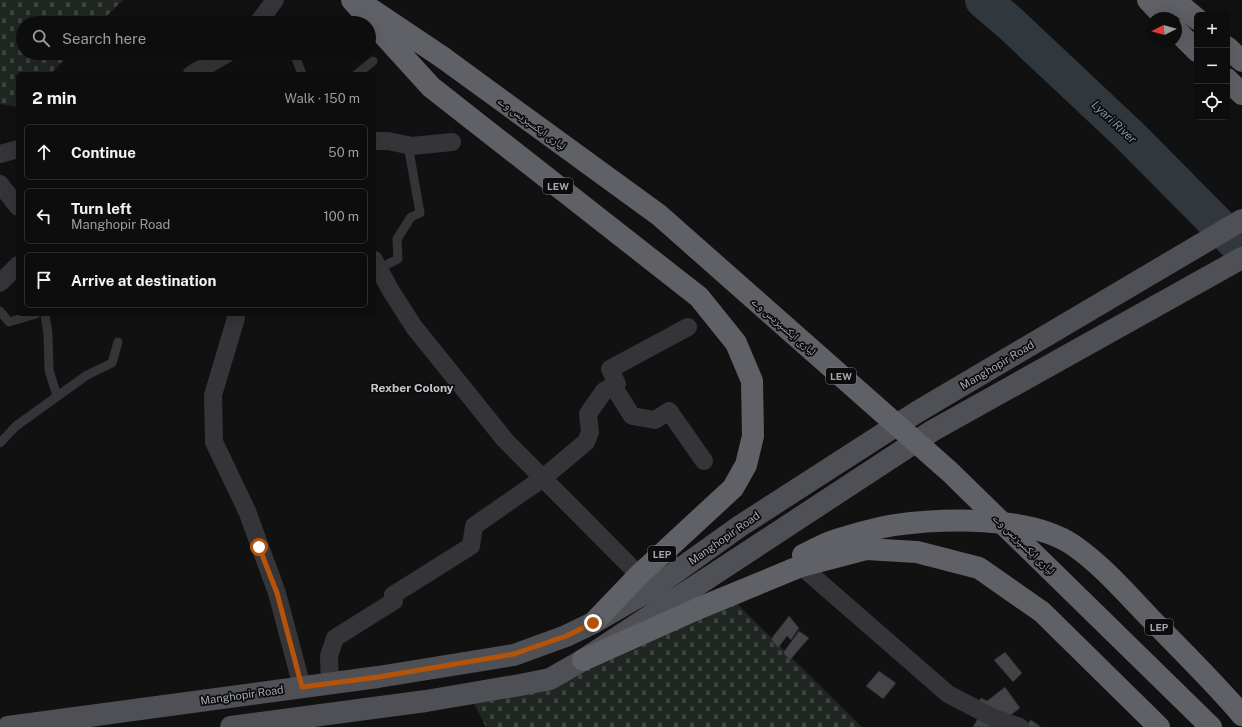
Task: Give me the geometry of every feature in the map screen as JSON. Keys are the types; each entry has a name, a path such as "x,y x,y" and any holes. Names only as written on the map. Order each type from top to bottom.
{"highway":[{"name":"LEW","path":"352,0 367,16"},
{"name":"لیاری ایکسپریس وے","path":"357,0 442,57 659,215 950,472 1211,727"},
{"path":"1148,0 1159,12"},
{"path":"1174,0 1194,17"},
{"name":"LEW","path":"376,26 431,87 700,297 736,343 752,381 753,436 746,464 734,488"},
{"path":"1182,36 1194,48"},
{"path":"1228,48 1242,61"},
{"path":"1230,82 1242,94"},
{"name":"LEP","path":"593,623 639,575 734,488"},
{"name":"LEP","path":"697,609 725,592 835,540 894,525 934,521 1012,523 1044,531 1072,545 1109,576 1223,693 1242,715"},
{"path":"584,660 697,609 801,566 866,549 917,552 978,568 1042,612 1159,727"}],"main road":[{"name":"Manghopir Road","path":"8,727 378,677 514,654 566,636 593,623 652,589 740,526 917,412 1242,220"},
{"path":"231,727 426,701 550,679 584,660 932,431 1242,258"}],"street":[{"path":"195,72 216,60"},
{"path":"376,141 388,141 412,146 452,142"},
{"path":"0,154 16,150"},
{"path":"0,184 16,204"},
{"path":"376,264 414,327 505,440 639,575"},
{"path":"0,283 16,267"},
{"path":"236,316 213,395 214,442 247,511 277,593 302,687"},
{"path":"330,683 329,656 335,638 394,601 393,595 471,546 474,526 543,478 586,442 590,432 588,414 604,391 617,384 610,370 688,327"},
{"path":"614,386 632,416 655,420 669,411 704,461"},
{"path":"801,566 948,694 994,718 1020,727"}],"lane":[{"path":"299,60 302,72"},
{"path":"360,72 373,62"},
{"path":"376,264 398,259 397,239 411,217 420,213 408,145"},
{"path":"0,311 9,322 29,316"},
{"path":"45,316 48,334 49,370 57,396"},
{"path":"0,443 16,426 86,375 112,363 118,342"}],"green space":[{"path":"0,0 123,0 107,16 16,16 16,60 64,60 53,72 16,72 16,107 0,104"},
{"path":"725,592 862,727 486,727 469,694 550,679"}],"building":[{"path":"789,616 799,628 791,640 787,636 778,648 771,639"},
{"path":"799,631 809,638 790,660 783,653"},
{"path":"1005,652 1022,673 1013,682 994,660"},
{"path":"879,671 896,683 883,699 866,686"},
{"path":"1005,687 1020,708 1004,720 973,709 981,698 987,701"},
{"path":"978,718 1003,727 973,727"},
{"path":"1031,720 1041,727 1025,727"}],"waterway":[{"name":"Lyari River","path":"983,0 1011,24 1129,135 1242,249"}],"district":[{"name":"Rexber Colony","path":"412,388"}],"route":[{"path":"259,547 277,593 302,687 378,677 514,654 566,636 593,623"}]}
